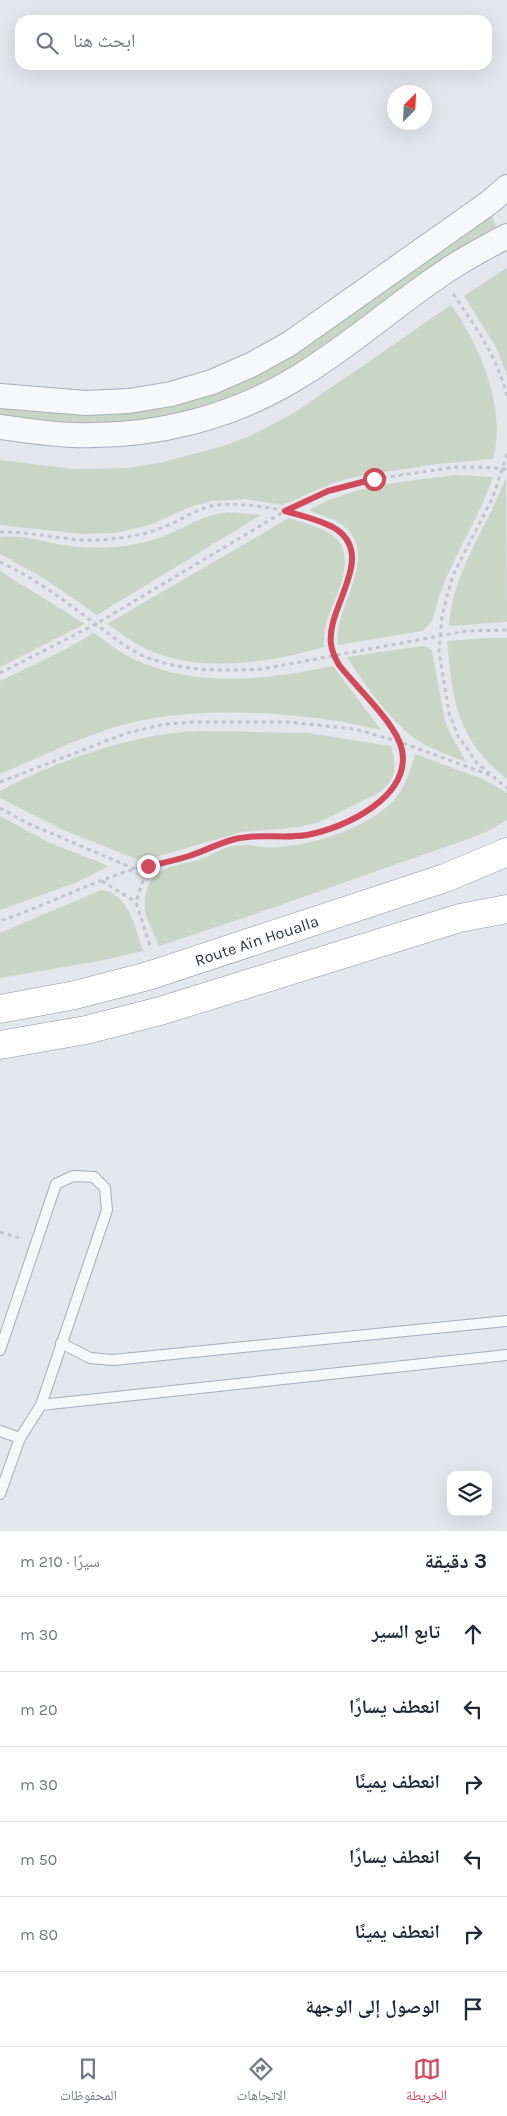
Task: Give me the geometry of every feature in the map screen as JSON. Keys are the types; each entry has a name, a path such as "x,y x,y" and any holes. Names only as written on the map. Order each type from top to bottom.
{"highway":[{"name":"Route Aïn Houalla","path":"0,1009 75,995 148,976 445,878 507,852"},
{"path":"0,1045 86,1030 160,1011 460,918 507,909"}],"street":[{"path":"0,396 86,403 129,401 171,394 212,382 252,365 289,344 490,202 507,187"},
{"path":"0,427 71,435 153,431 193,423 231,410 268,394 304,374 456,264 507,236"}],"lane":[{"path":"0,1350 56,1184 73,1176 94,1177 105,1188 107,1210 41,1405 20,1438 0,1494"},
{"path":"61,1343 90,1358 113,1360 507,1321"},
{"path":"41,1405 507,1354"},
{"path":"0,1431 20,1438"}],"path":[{"path":"451,291 488,347 504,384 507,396"},
{"path":"507,454 505,469 494,497 453,575 446,594 439,636 440,666 451,719 467,750 490,775 507,788"},
{"path":"0,673 96,624 285,511 328,491 374,479 456,467 505,469"},
{"path":"0,532 30,532 71,539 108,540 146,533 210,506 224,504 254,505 285,511 334,528 347,540 351,548 352,566 331,631 333,655 343,670 394,729 400,742 403,759 390,793 368,810 349,820 308,835 236,839 192,855 135,869 36,909 0,921"},
{"path":"0,562 33,580 127,647 142,655 186,668 262,669 466,631 507,630"},
{"path":"0,782 127,733 180,722 310,724 355,729 400,742 490,775"},
{"path":"0,808 27,823 135,869"},
{"path":"148,866 136,902 152,952"},
{"path":"102,881 136,902"},
{"path":"0,1232 35,1243"}],"green space":[{"path":"492,216 496,227 437,263 298,362 248,390 226,399 203,407 155,418 107,423 62,422 0,415 0,407 205,396 234,385 290,357"},
{"path":"507,268 507,376 497,349 464,296"},
{"path":"451,305 462,321 481,358 494,399 496,439 493,459 438,464 358,476 333,483 283,505 245,499 212,501 190,507 150,525 115,533 81,534 0,525 0,460 75,469 126,468 160,463 223,446 250,436 294,413"},
{"path":"456,475 493,477 481,507 446,579 430,624 422,631 338,645 339,625 354,579 358,552 355,540 347,529 334,520 309,510 326,501 362,489 398,482"},
{"path":"506,478 507,622 449,626 456,588 463,569"},
{"path":"228,512 261,515 97,615 45,579 0,554 0,537 22,537 81,547 115,547 153,540 204,518"},
{"path":"289,518 317,527 332,535 340,544 344,554 345,566 339,590 326,624 324,647 261,661 216,664 194,662 153,652 135,643 107,624"},
{"path":"0,571 85,624 0,667"},
{"path":"94,633 130,658 184,675 234,679 284,675 333,666 381,730 351,723 282,714 208,713 172,716 139,721 109,729 0,774 0,681"},
{"path":"507,638 507,779 490,764 477,749 467,733 460,718 452,683 447,641"},
{"path":"426,646 432,651 445,721 466,762 431,748 410,735 380,703 347,657"},
{"path":"199,731 307,733 391,746 394,773 384,789 377,794 317,823 299,827 242,832 141,861 61,829 0,798 0,791 22,780 96,750 149,737"},
{"path":"415,754 483,779 507,793 507,820 486,832 468,839 159,946 145,911 146,892 155,876 168,868 201,859 225,848 246,845 272,847 307,843 336,835 363,823 393,802 405,782"},
{"path":"0,816 50,843 109,866 75,883 0,910"},
{"path":"101,890 119,898 125,905 134,923 143,951 99,961 0,978 0,933"}],"route":[{"path":"148,866 192,855 223,842 236,839 308,835 349,820 368,810 390,793 399,777 403,759 400,742 394,729 339,665 333,655 331,643 331,631 334,620 352,566 351,548 347,540 334,528 285,511 328,491 374,479"}]}
